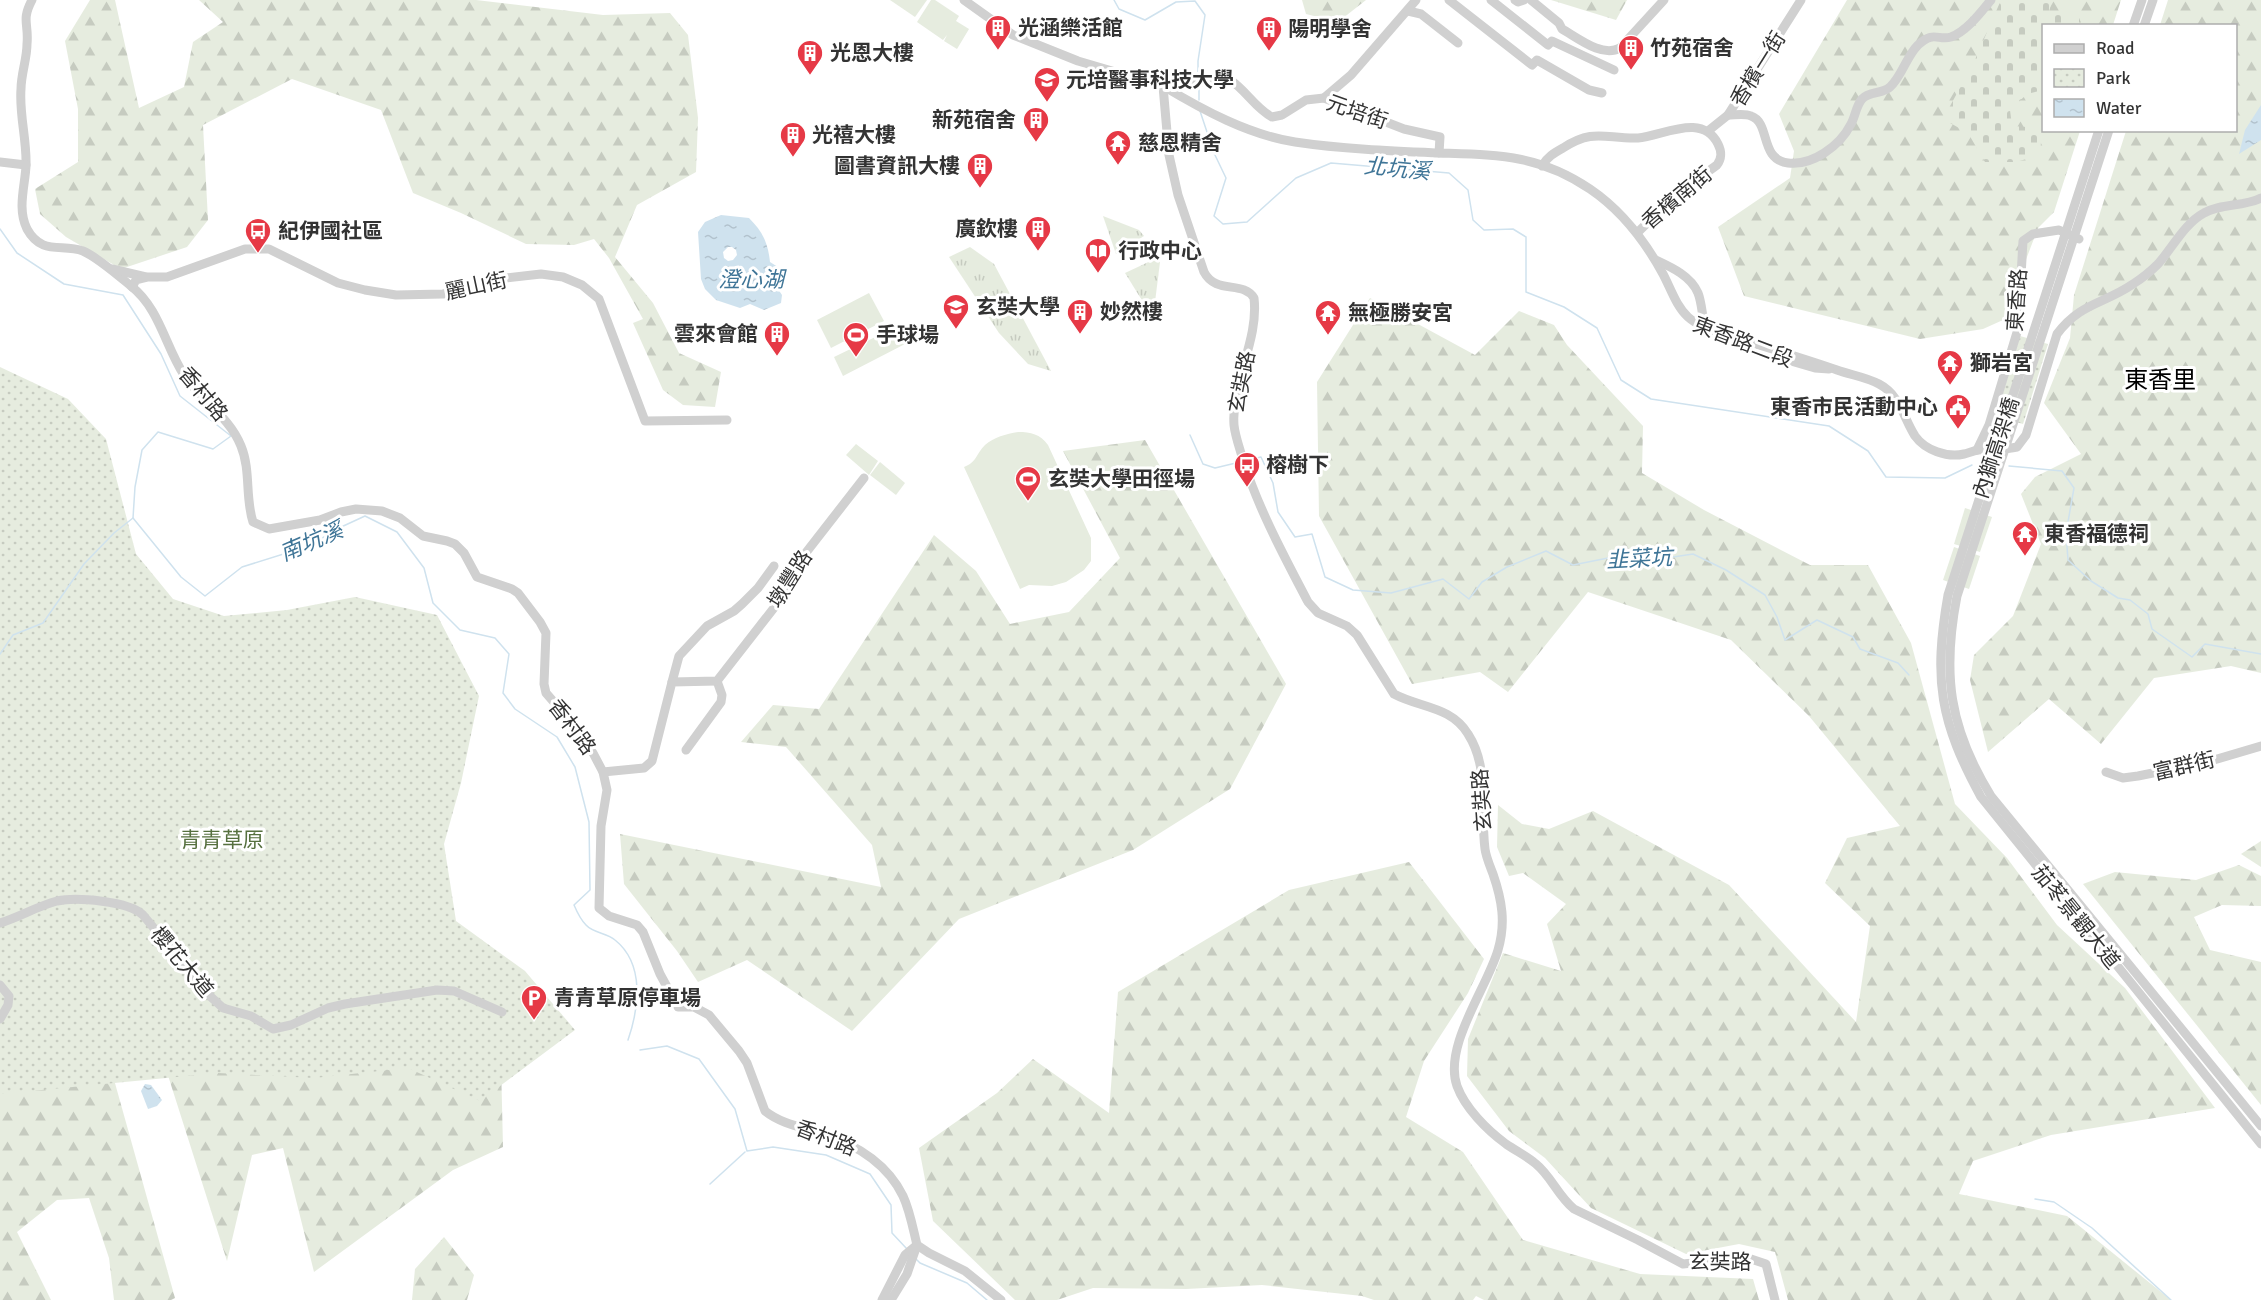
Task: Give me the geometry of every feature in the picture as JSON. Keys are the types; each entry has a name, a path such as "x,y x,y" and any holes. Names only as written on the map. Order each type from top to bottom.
{"street":[{"name":"香村路","path":"32,0 25,15 28,38 21,87 26,165 22,210 27,228 34,239 50,248 85,252 132,286 147,302 185,377 231,426 241,446 245,459 253,522 269,529 320,520 356,509 382,511 400,518 423,536 455,544 464,553 477,577 518,593 546,633 544,684 546,693 573,724 603,772 607,790 601,826 599,908 609,916 637,925 643,932 660,974 678,1007 694,1007 709,1015 747,1063 765,1111 785,1123 823,1134 854,1147 870,1156 890,1173 904,1198 912,1252"},
{"path":"964,0 1013,35 1069,58 1163,86 1264,135 1294,142 1509,156 1542,166"},
{"path":"1324,98 1351,75 1416,0"},
{"path":"1449,0 1532,65 1562,29"},
{"path":"1491,0 1550,43 1614,70"},
{"path":"1515,0 1518,2 1524,0"},
{"path":"1531,0 1559,23 1562,29 1603,51 1613,52 1620,48 1664,0"},
{"name":"香檳一街","path":"1708,131 1728,116 1801,0"},
{"path":"1728,116 1750,115 1756,119 1772,154 1779,161 1800,163 1820,157 1850,127 1860,101 1867,95 1890,88 1917,47 1927,38 1939,35 1946,38 1953,36 1972,21 1991,0"},
{"path":"2134,24 2142,0"},
{"path":"2145,24 2153,0"},
{"path":"1408,11 1420,14 1458,43"},
{"path":"1537,60 1589,90 1602,93"},
{"name":"元培街","path":"1163,86 1229,79 1238,84 1264,112 1272,117 1282,115 1305,100 1324,98 1404,129 1440,136 1439,153"},
{"name":"玄奘路","path":"1163,86 1169,155 1178,195 1204,272 1208,280 1217,285 1246,291 1254,298 1252,332 1236,400 1234,425 1254,493 1308,602 1318,613 1347,626 1357,635 1394,694 1402,699 1442,710 1457,721 1468,733 1481,764 1485,851 1499,892 1503,925 1493,965 1460,1034 1454,1074 1464,1103 1495,1136 1537,1165 1574,1209 1683,1264 1740,1258 1762,1262 1766,1264 1775,1300"},
{"name":"香檳南街","path":"1542,166 1547,158 1585,136 1636,138 1690,127 1708,131 1717,141 1721,159 1677,194 1636,233"},
{"path":"2073,236 2098,132"},
{"path":"2073,236 2108,132"},
{"path":"0,162 26,165"},
{"name":"東香路二段","path":"1542,166 1562,172 1610,204 1636,233 1653,258 1679,306 1688,317 1705,327 1880,384 1892,394 1901,406 1916,436 1930,449 1944,454 1962,455 1977,450 2000,450"},
{"path":"1989,425 2000,450 2017,447 2026,435 2057,334 2067,321 2081,310 2132,285 2156,265 2201,214 2209,210 2251,203 2261,198"},
{"name":"東香路","path":"1977,450 1989,425 2018,330 2023,241 2033,234 2059,230 2073,236"},
{"name":"內獅高架橋","path":"1945,667 1942,630 1948,595 2073,236"},
{"name":"麗山街","path":"108,268 148,277 167,277 245,249 269,249 338,283 396,295 442,294 512,278 541,274 563,277 582,285 599,299 645,422 727,420"},
{"name":"東香路二段","path":"1653,258 1683,274 1694,286 1698,293 1705,327"},
{"name":"東香路二段","path":"1653,258 1675,310 1697,330 1815,368 1834,369"},
{"name":"麗山街","path":"132,286 135,280 148,277"},
{"name":"墩豐路","path":"717,681 777,604 801,559 864,478"},
{"name":"墩豐路","path":"603,772 644,768 652,761 679,656 707,626 742,604 758,588 774,566"},
{"name":"茄苳景觀大道","path":"1945,667 1967,755 1991,796 2261,1126"},
{"name":"茄苳景觀大道","path":"1945,667 1944,710 1960,760 1981,797 2261,1144"},
{"path":"672,682 717,681 722,695 721,702 686,750"},
{"name":"富群街","path":"2106,772 2123,778 2138,777 2207,762 2261,746"},
{"name":"櫻花大道","path":"0,923 64,900 132,907 143,915 222,1008 251,1016 273,1029 291,1025 328,1008 437,990 454,991 502,1012"},
{"path":"0,985 9,996 8,1005 0,1019"},
{"path":"882,1300 912,1252"},
{"path":"891,1300 907,1274 912,1252"},
{"path":"912,1252 929,1253 965,1271 1001,1300"}],"green space":[{"path":"90,0 115,0 139,108 184,87 193,42 223,22 199,0 476,0 603,15 670,13 688,35 698,118 696,172 637,205 615,257 653,303 679,353 721,372 715,407 683,405 663,390 633,323 643,319 609,258 594,239 574,245 526,244 413,193 381,110 292,79 203,125 208,220 187,247 121,269 66,237 40,214 35,189 78,162 78,109 65,41"},
{"path":"890,0 927,0 915,17"},
{"path":"931,0 935,0 959,16 956,21 969,29 957,49 944,41 947,35 943,40 917,22"},
{"path":"1302,0 1366,0 1338,22 1306,14"},
{"path":"1551,0 1627,0 1616,20"},
{"path":"1847,0 2121,0 2113,24 2042,24 2042,132 2080,132 2054,212 2038,228 2003,320 1983,329 1920,339 1744,296 1718,227 1790,178 1794,151 1779,114"},
{"path":"2001,0 2052,0 2048,16 2077,13 2082,24 2042,24 2042,90 2027,94 2010,110 2012,126 2042,128 2040,155 2016,162 1985,162 1968,133 1943,119 1974,62"},
{"path":"2168,0 2261,0 2261,673 2231,666 2154,678 2101,744 2049,699 1988,752 1970,680 1974,655 2013,616 2041,544 2021,494 2035,477 2081,454 2044,403 2070,338 2074,295 2126,132 2237,132 2237,24 2160,24"},
{"path":"1103,216 1139,230 1144,236 1116,254"},
{"path":"970,247 994,264 1051,371 1028,364 999,333 949,257"},
{"path":"1157,258 1160,262 1153,318 1125,273"},
{"path":"869,293 884,321 831,348 817,320"},
{"path":"1370,298 1475,355 1519,311 1554,325 1567,345 1643,426 1642,473 1704,510 1810,565 1868,565 1911,643 1955,804 2007,858 2057,925 2125,988 2215,1108 2051,1135 1973,1161 1959,1194 2067,1216 2171,1300 1788,1300 1775,1252 1739,1244 1686,1254 1591,1208 1545,1158 1509,1131 1467,1076 1468,1039 1503,953 1561,971 1547,924 1566,904 1523,873 1509,876 1497,847 1498,805 1522,824 1549,829 1593,811 1729,885 1856,1022 1870,926 1825,883 1847,838 1900,826 1809,716 1731,640 1588,592 1508,692 1480,672 1412,684 1319,516 1317,382"},
{"path":"896,327 905,344 843,376 834,357"},
{"path":"2020,336 2048,344 2023,424 1996,416"},
{"name":"青青草原","path":"0,367 68,399 106,439 136,554 173,599 224,616 287,610 355,597 437,615 479,696 461,783 444,844 456,921 525,971 575,1030 480,1101 408,1068 314,1078 218,1073 0,1094"},
{"name":"玄奘大學田徑場","path":"1018,432 1035,434 1048,445 1091,538 1091,561 1084,570 1066,582 1052,586 1029,585 1020,589 964,467 974,460 989,442 1000,436"},
{"path":"1145,440 1286,684 1230,789 1133,850 959,919 852,1031 747,960 698,982 677,951 624,884 620,834 881,887 872,845 786,747 741,742 773,705 819,709 934,535 976,571 1010,624 1069,612 1120,558 1063,451"},
{"path":"856,444 878,461 869,475 846,455"},
{"path":"880,462 905,483 896,495 870,475"},
{"path":"1965,508 1992,517 1980,552 1954,544"},
{"path":"1954,547 1980,556 1969,589 1943,580"},
{"path":"2261,841 2261,867 2241,854"},
{"path":"1409,862 1484,959 1468,993 1424,1061 1406,1117 1463,1152 1523,1240 1640,1274 1753,1279 1759,1300 1484,1300 1476,1296 1473,1300 1374,1300 1362,1296 1262,1285 1186,1289 1093,1288 1057,1300 1015,1300 933,1221 919,1148 997,1093 1033,1059 1109,1113 1118,992 1289,890"},
{"path":"2239,865 2261,876 2261,906 2222,905 2194,917 2210,950 2261,962 2261,1105 2083,884 2115,872 2196,880"},
{"path":"114,929 207,1030 355,1057 407,1051 501,1063 503,1147 453,1170 314,1272 283,1148 252,1155 227,1261 151,1022 101,1033 175,1298 171,1300 114,1300 109,1258 89,1198 57,1200 17,1232 51,1300 0,1300 0,1067 28,1043 14,939"},
{"path":"444,1237 474,1275 467,1300 412,1300 415,1269"}],"water":[{"path":"2261,105 2261,140 2239,154 2245,130"},
{"name":"澄心湖","path":"721,215 749,218 754,223 764,238 770,262 781,269 776,286 782,295 781,303 764,310 750,304 740,308 716,300 705,289 701,279 698,232 705,222","holes":["728,247 736,250 737,255 733,260 728,261 724,258 723,252"]},
{"path":"145,1084 151,1085 162,1100 157,1106 148,1109 141,1091"}],"waterway":[{"name":"北坑溪","path":"1114,0 1119,9 1145,20 1176,2 1195,1 1205,15 1198,61 1198,79"},
{"name":"北坑溪","path":"1199,87 1199,100"},
{"name":"北坑溪","path":"1200,111 1214,153 1226,178 1214,216 1223,224 1247,222 1296,178 1331,163 1449,173 1468,190 1473,220 1484,230 1513,229 1526,237 1526,292 1564,307 1597,328 1621,380 1651,399 1829,426 1868,451 1886,477 1945,478 1972,465"},
{"name":"南坑溪","path":"0,229 17,253 64,284 123,295 161,354 180,396 231,436 213,449 158,432 142,450 135,487 133,518 181,577 205,596 242,567 309,546 365,516 397,532 424,568 433,603 460,630 495,638 509,654 503,693 515,709 557,737 575,767 589,822 590,890 574,905 586,925 615,940 625,950 631,961 637,987 637,1001 628,1040"},
{"name":"韭菜坑","path":"1190,435 1203,464 1215,468 1240,462"},
{"name":"韭菜坑","path":"1248,460 1261,457 1273,483 1278,512 1295,537 1312,534 1325,577 1353,590 1391,593 1443,579 1469,599 1482,582 1507,567 1546,551 1573,565 1623,555 1660,559 1693,554 1726,570 1765,595 1777,617 1785,640 1817,620 1853,637 1860,649 1898,663 1909,675"},
{"name":"北坑溪","path":"2009,466 2062,471 2074,488 2066,533 2068,560 2091,581 2118,598 2130,600 2148,614 2152,629 2192,657 2205,644 2261,654"},
{"path":"0,654 13,635 43,623 84,564 114,533 133,518"},
{"name":"南坑溪","path":"640,1050 667,1046 699,1059 735,1109 747,1151 773,1147 826,1155 870,1174 891,1205 892,1233 907,1249"},
{"path":"710,1184 745,1152"},
{"path":"2035,1199 2054,1202 2092,1228 2171,1300"},
{"name":"南坑溪","path":"916,1259 920,1263 967,1283 987,1300"}],"place":[{"name":"光涵樂活館","path":"998,51"},
{"name":"陽明學舍","path":"1269,52"},
{"name":"竹苑宿舍","path":"1631,71"},
{"name":"光恩大樓","path":"810,76"},
{"name":"元培醫事科技大學","path":"1047,103"},
{"name":"新苑宿舍","path":"1036,143"},
{"name":"光禧大樓","path":"793,158"},
{"name":"慈恩精舍","path":"1118,166"},
{"name":"圖書資訊大樓","path":"980,189"},
{"name":"廣欽樓","path":"1038,252"},
{"name":"紀伊國社區","path":"258,254"},
{"name":"行政中心","path":"1098,274"},
{"name":"玄奘大學","path":"956,330"},
{"name":"妙然樓","path":"1080,335"},
{"name":"無極勝安宮","path":"1328,336"},
{"name":"雲來會館","path":"777,357"},
{"name":"手球場","path":"856,358"},
{"name":"獅岩宮","path":"1950,386"},
{"name":"東香市民活動中心","path":"1958,430"},
{"name":"榕樹下","path":"1247,488"},
{"name":"玄奘大學田徑場","path":"1028,502"},
{"name":"東香福德祠","path":"2025,557"},
{"name":"青青草原停車場","path":"534,1021"}],"district":[{"name":"東香里","path":"2160,380"}]}
